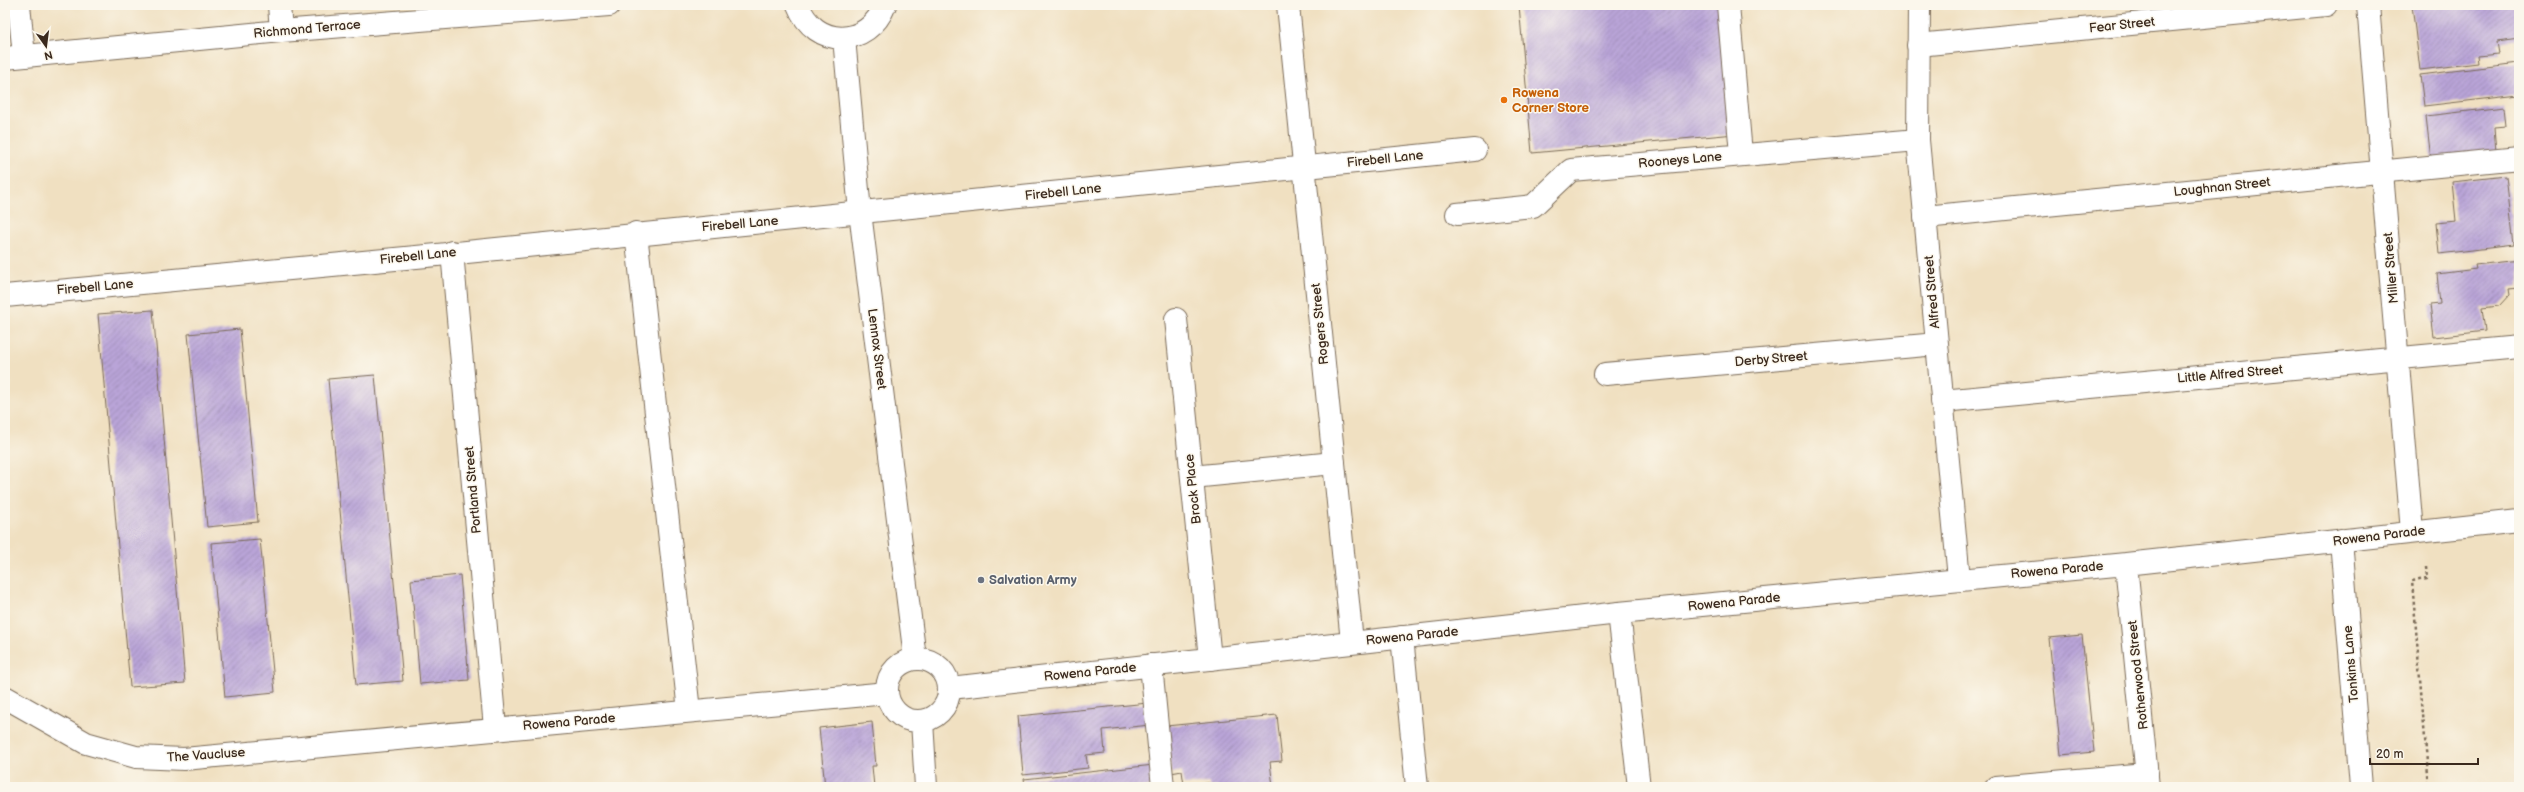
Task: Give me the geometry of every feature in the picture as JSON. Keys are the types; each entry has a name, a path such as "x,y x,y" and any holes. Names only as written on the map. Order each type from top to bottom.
{"street":[{"path":"14,57 18,5"},
{"path":"279,5 281,31"},
{"name":"Richmond Terrace","path":"14,57 281,31 549,8 609,5"},
{"path":"798,5 809,25 832,37 844,38 858,35 871,27 881,16 885,5"},
{"name":"Rogers Street","path":"1288,5 1352,642"},
{"path":"1728,5 1742,154"},
{"name":"Alfred Street","path":"1919,5 1918,140 1959,579"},
{"name":"Fear Street","path":"1918,45 2326,5"},
{"name":"Miller Street","path":"2368,5 2399,359 2412,532"},
{"name":"Lennox Street","path":"844,38 860,212 915,658"},
{"name":"Rooneys Lane","path":"1457,214 1533,206 1571,170 1742,154 1918,140"},
{"name":"Firebell Lane","path":"5,296 1475,150"},
{"name":"Loughnan Street","path":"1925,217 2519,158"},
{"path":"636,234 689,711"},
{"name":"Portland Street","path":"452,252 495,728"},
{"name":"Brock Place","path":"1176,319 1210,659"},
{"name":"Derby Street","path":"1605,374 1937,344"},
{"name":"Little Alfred Street","path":"1942,401 2519,347"},
{"path":"1192,477 1334,463"},
{"name":"Rowena Parade","path":"950,688 1352,642 1959,579 2126,564 2519,521"},
{"name":"Tonkins Lane","path":"2341,540 2361,787"},
{"name":"Rotherwood Street","path":"2126,564 2148,780"},
{"path":"1619,614 1639,787"},
{"path":"1402,637 1417,787"},
{"path":"915,658 935,662 948,678 950,688 949,698 939,714 922,721 912,721 895,711 887,693 891,674 897,666 915,658"},
{"path":"1151,665 1162,787"},
{"name":"Rowena Parade","path":"252,752 495,728 887,693"},
{"name":"The Vaucluse","path":"5,697 86,742 136,757 184,759 252,752"},
{"path":"922,721 926,787"},
{"path":"1996,787 2148,780"}],"path":[{"path":"2426,567 2427,579 2412,581 2429,787"}],"building":[{"path":"1519,5 1723,5 1735,134 1532,153"},
{"path":"2412,5 2519,5 2519,39 2497,42 2499,54 2477,56 2478,63 2420,70"},
{"path":"2519,63 2519,95 2424,106 2420,75"},
{"path":"2504,107 2506,126 2494,127 2496,152 2431,160 2426,116"},
{"path":"2506,176 2514,245 2439,254 2436,223 2456,221 2452,182"},
{"path":"2519,260 2519,287 2509,288 2510,294 2499,306 2482,308 2485,331 2434,337 2430,305 2440,304 2437,274 2476,269 2475,265"},
{"path":"153,310 185,683 130,687 98,314"},
{"path":"240,329 258,522 207,527 188,334"},
{"path":"375,375 403,681 356,685 328,379"},
{"path":"260,539 275,692 225,697 211,543"},
{"path":"460,575 469,680 420,684 411,580"},
{"path":"2082,635 2094,752 2061,755 2049,638"},
{"path":"1148,703 1150,725 1103,730 1105,753 1086,755 1088,768 1023,775 1018,716"},
{"path":"1277,715 1282,761 1270,762 1273,787 1209,787 1209,783 1184,785 1182,771 1171,773 1166,726"},
{"path":"872,722 876,766 872,766 874,787 825,787 819,728"},
{"path":"1154,765 1156,787 1025,787 1024,779"}],"place":[{"name":"Rowena Corner Store","path":"1504,100"},
{"name":"Salvation Army","path":"981,580"}]}
